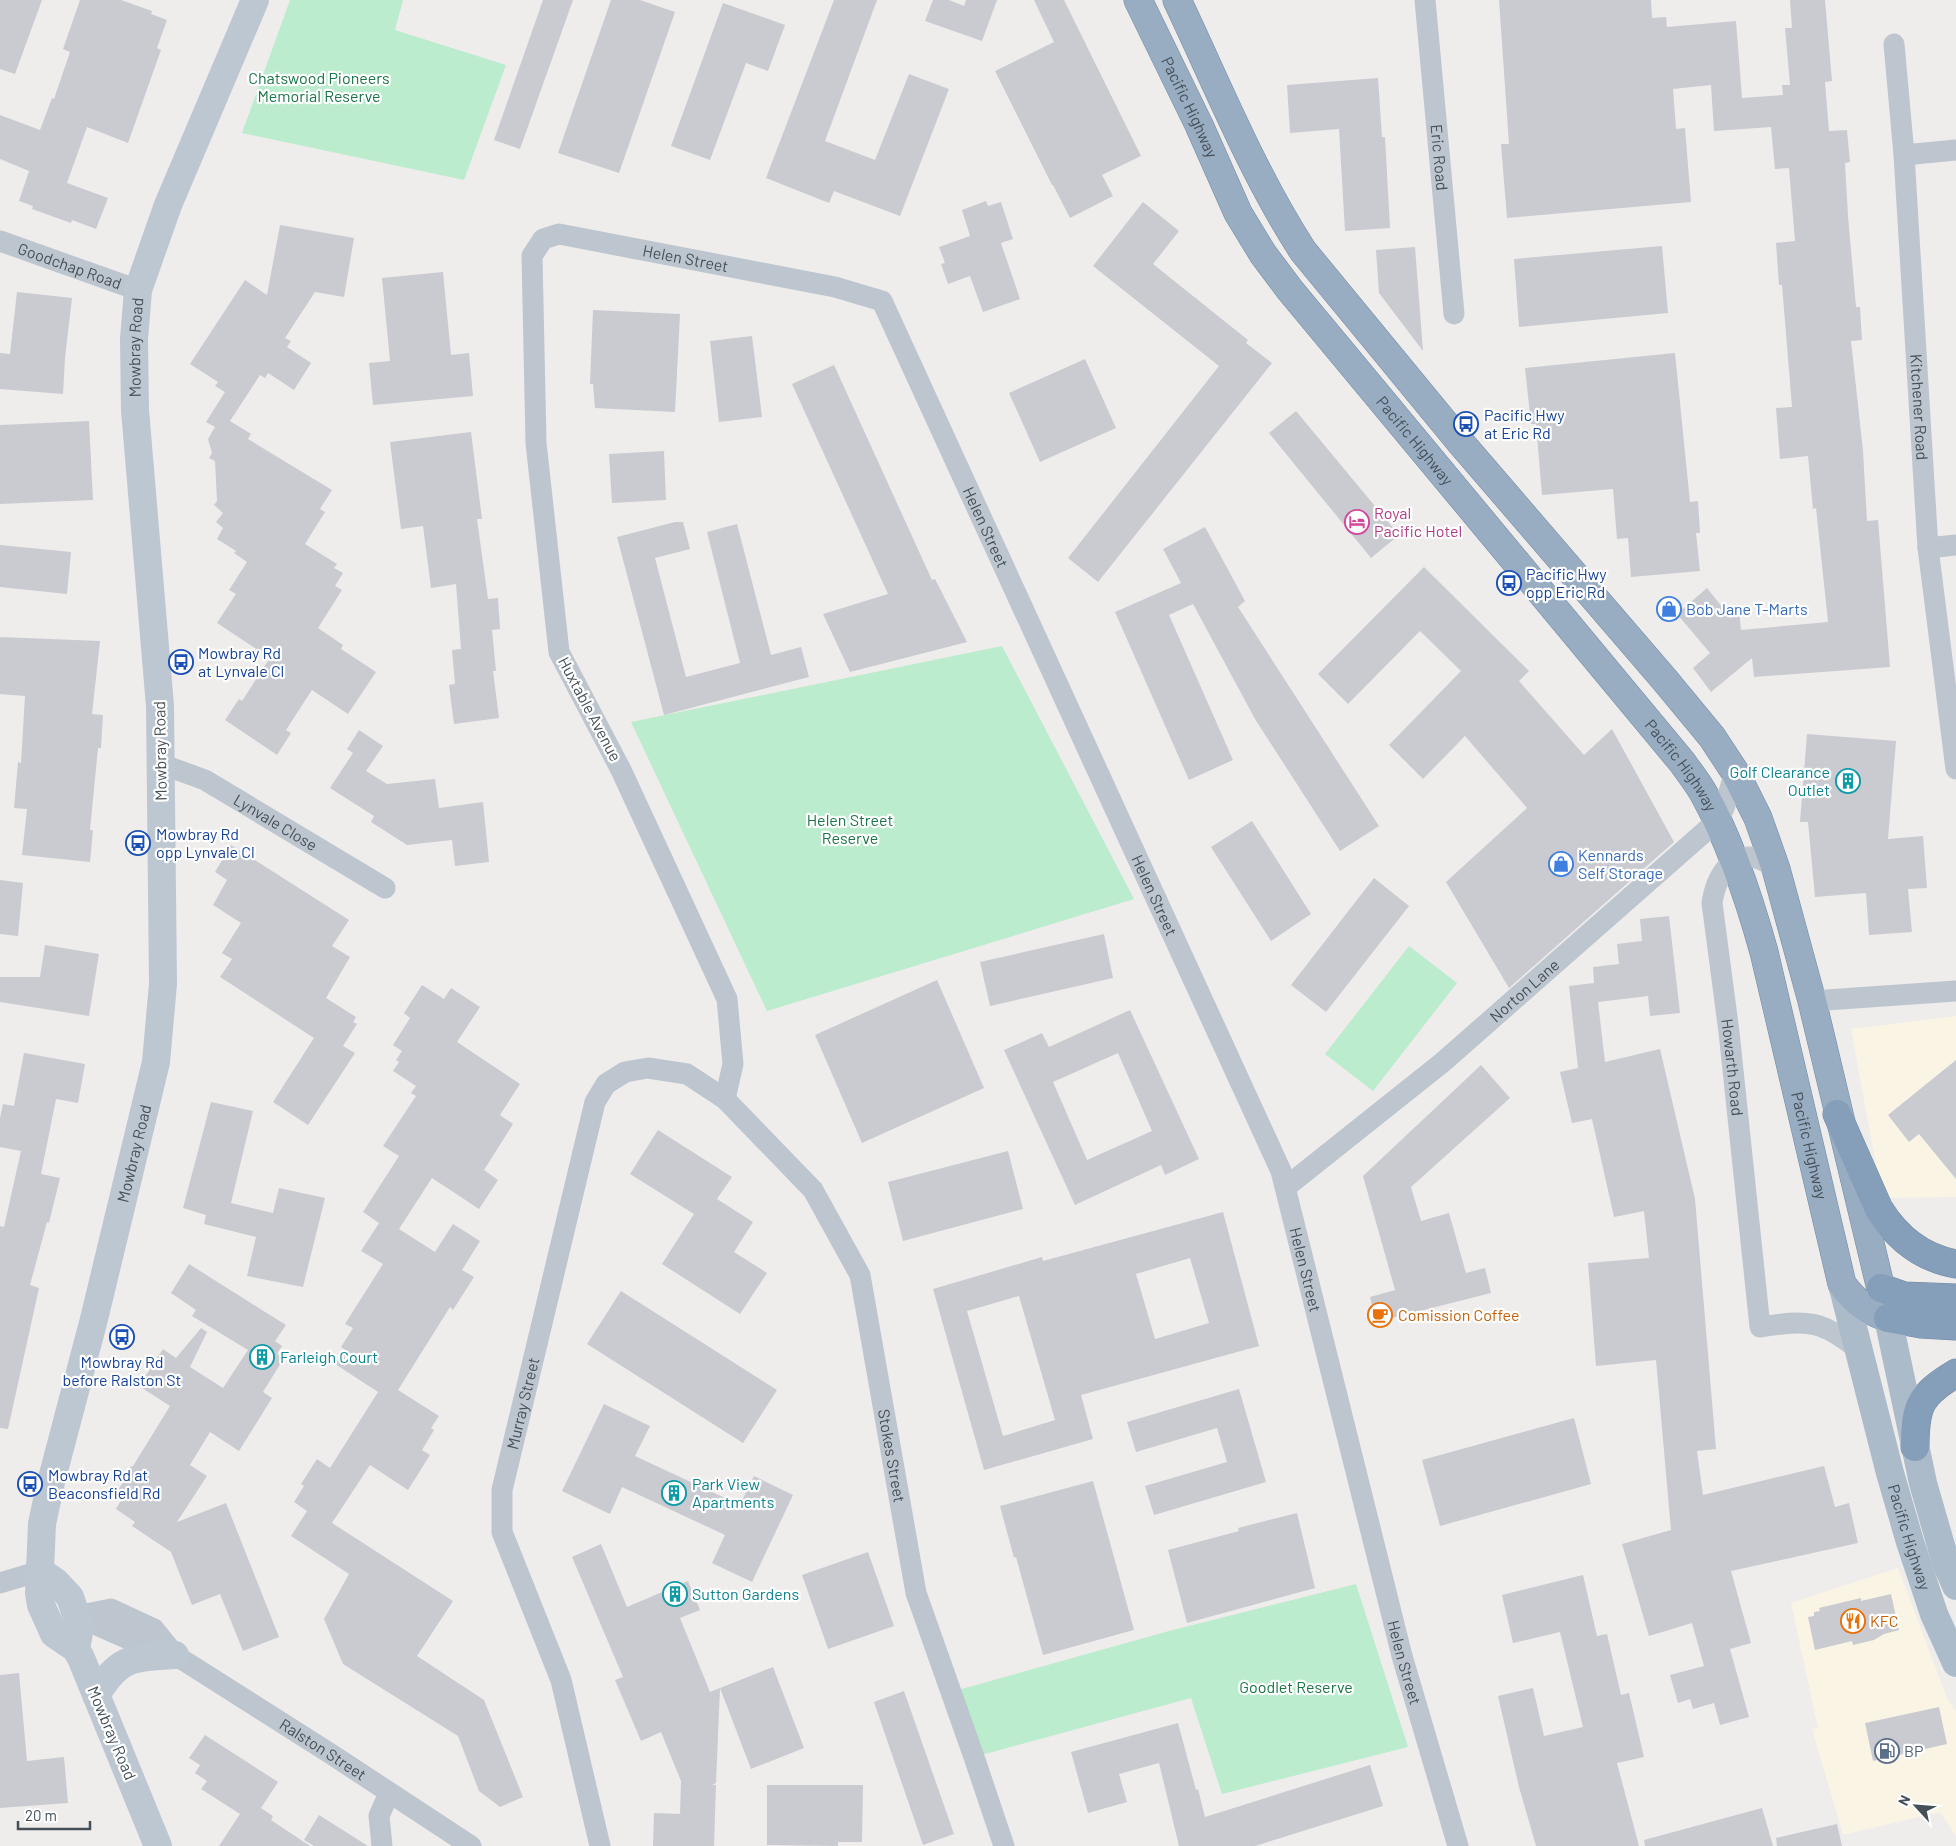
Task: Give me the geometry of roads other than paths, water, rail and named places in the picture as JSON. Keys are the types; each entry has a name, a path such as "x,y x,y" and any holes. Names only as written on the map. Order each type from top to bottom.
{"highway":[{"name":"Pacific Highway","path":"1138,0 1199,125 1238,213 1263,254 1290,290 1682,762 1703,792 1734,861 1751,906 1764,952 1842,1284"},
{"name":"Pacific Highway","path":"1177,0 1264,185 1303,251 1455,436 1670,686 1712,737 1735,772 1758,818 1776,869 1812,1001 1888,1318"},
{"path":"1838,1114 1879,1209 1888,1224 1901,1238 1914,1247 1933,1258 1956,1264"},
{"path":"1830,1231 1856,1269 1881,1288 1904,1296 1956,1298"},
{"path":"1842,1284 1858,1303 1874,1313 1888,1318 1921,1324 1956,1326"},
{"path":"1915,1447 1916,1419 1921,1403 1936,1385 1956,1374"}],"main road":[{"name":"Mowbray Road","path":"76,1648 54,1634 41,1606 39,1593 42,1524 156,1062 163,984 160,706 135,410 134,339 138,290 175,188 255,0"},
{"name":"Pacific Highway","path":"1842,1284 1890,1473 1910,1542 1934,1614 1956,1663"},
{"name":"Pacific Highway","path":"1888,1318 1923,1483 1946,1563 1956,1586"},
{"name":"Mowbray Road","path":"40,1571 56,1582 70,1597 80,1627 76,1648 158,1846"},
{"path":"96,1695 108,1676 120,1665 135,1658 175,1655"}],"street":[{"name":"Eric Road","path":"1425,0 1454,314"},
{"name":"Kitchener Road","path":"1894,44 1904,155 1928,548 1956,769"},
{"path":"1904,155 1956,150"},
{"name":"Helen Street","path":"542,239 559,234 835,287 882,302 1281,1171 1402,1656 1458,1846"},
{"name":"Huxtable Avenue","path":"542,239 532,256 536,443 559,652 622,770 727,999 733,1064 725,1098"},
{"name":"Goodchap Road","path":"0,241 138,290"},
{"path":"1928,548 1956,545"},
{"name":"Lynvale Close","path":"161,764 205,780 385,888"},
{"name":"Norton Lane","path":"1286,1187 1443,1062 1717,821 1724,808 1735,772"},
{"path":"1734,861 1744,858 1757,858 1776,869"},
{"name":"Howarth Road","path":"1734,861 1724,869 1716,884 1712,903 1729,1032 1760,1327 1787,1323 1818,1326 1828,1329 1858,1349"},
{"path":"1812,1001 1956,991"},
{"name":"Murray Street","path":"600,1846 561,1680 502,1532 502,1490 595,1102 606,1084 625,1072 648,1068 687,1074 725,1098"},
{"name":"Stokes Street","path":"725,1098 813,1190 860,1275 916,1593 1004,1846"},
{"path":"0,1583 40,1571"},
{"name":"Ralston Street","path":"76,1616 110,1609 154,1629 175,1655 471,1846"},
{"path":"382,1846 379,1816 389,1794"}],"place":[{"name":"Pacific Hwy at Eric Rd","path":"1466,424"},
{"name":"Royal Pacific Hotel","path":"1357,522"},
{"name":"Pacific Hwy opp Eric Rd","path":"1509,583"},
{"name":"Bob Jane T-Marts","path":"1669,609"},
{"name":"Mowbray Rd at Lynvale Cl","path":"181,662"},
{"name":"Golf Clearance Outlet","path":"1848,781"},
{"name":"Mowbray Rd opp Lynvale Cl","path":"138,843"},
{"name":"Kennards Self Storage","path":"1561,864"},
{"name":"Comission Coffee","path":"1380,1315"},
{"name":"Mowbray Rd before Ralston St","path":"122,1337"},
{"name":"Farleigh Court","path":"262,1357"},
{"name":"Mowbray Rd at Beaconsfield Rd","path":"30,1484"},
{"name":"Park View Apartments","path":"674,1493"},
{"name":"Sutton Gardens","path":"675,1594"},
{"name":"KFC","path":"1853,1621"},
{"name":"BP","path":"1887,1751"}],"park label":[{"name":"Chatswood Pioneers Memorial Reserve","path":"319,87"},
{"name":"Helen Street Reserve","path":"850,829"},
{"name":"Goodlet Reserve","path":"1296,1687"}]}
